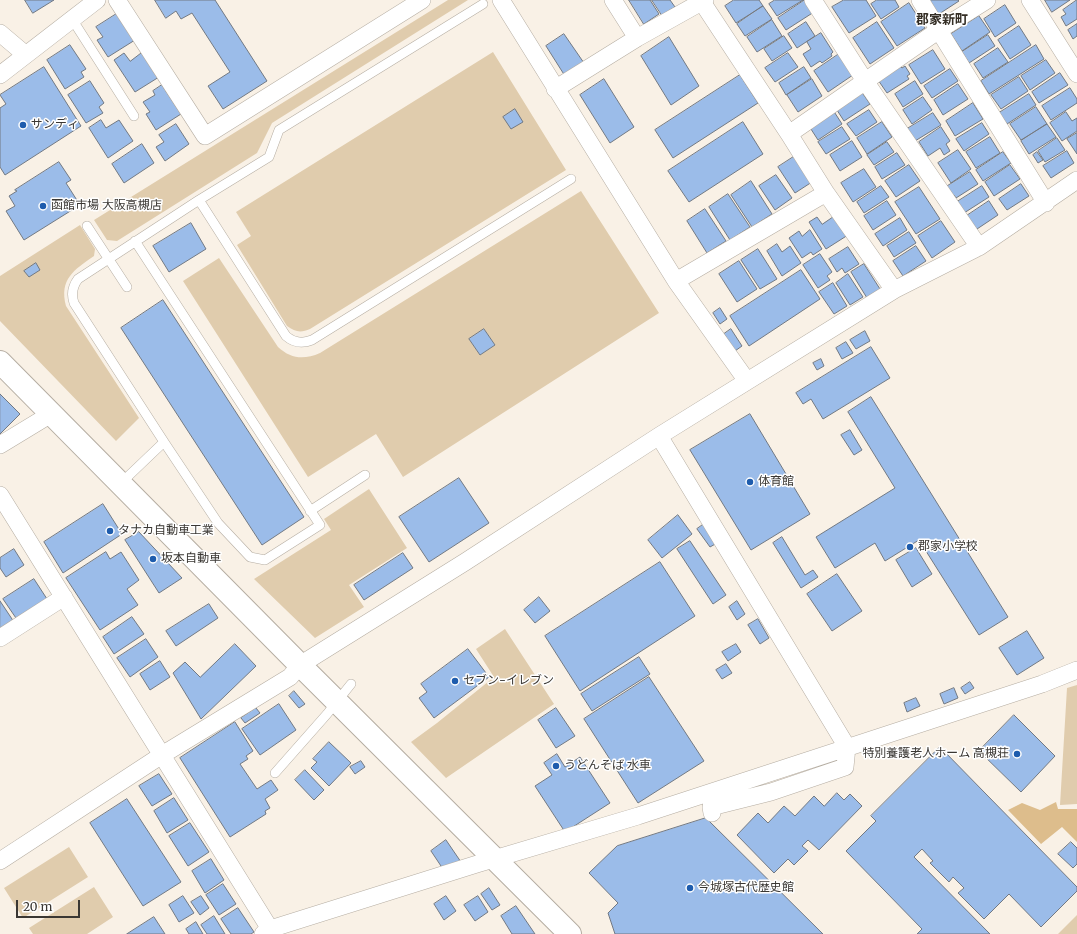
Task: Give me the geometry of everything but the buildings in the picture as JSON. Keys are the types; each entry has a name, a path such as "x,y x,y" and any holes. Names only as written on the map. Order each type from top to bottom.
{"street":[{"path":"0,75 97,0"},
{"path":"117,0 205,136 422,0"},
{"path":"501,0 676,282 748,381"},
{"path":"613,0 637,38"},
{"path":"814,0 865,81 979,247"},
{"path":"920,0 1046,202"},
{"path":"789,134 939,30 987,0"},
{"path":"1030,0 1077,74"},
{"path":"555,88 637,38 704,1 826,193 894,290"},
{"path":"0,32 26,55"},
{"path":"0,861 162,755 290,677 300,664 465,562 659,436 894,290 979,247 1077,180"},
{"path":"676,282 826,193"},
{"path":"0,362 337,702 570,934"},
{"path":"0,445 51,414"},
{"path":"659,436 847,747 844,767 771,792 711,807 712,813"},
{"path":"0,495 162,755 265,933 495,859 638,816 1070,674"},
{"path":"0,638 64,597"}],"lane":[{"path":"135,241 320,525 265,560 250,558 218,523 74,303 72,290 78,279 135,241 199,200 269,157 279,130 483,4"},
{"path":"72,19 134,116"},
{"path":"199,200 286,336 301,343 312,340 572,179"},
{"path":"87,226 126,287"},
{"path":"120,484 164,442"},
{"path":"310,511 365,475"},
{"path":"275,772 351,684"}],"shaded area":[{"path":"448,0 468,0 272,123 257,153 117,241 107,240 94,220"},
{"path":"493,52 566,170 310,329 298,331 287,326 237,245 251,236 236,212"},
{"path":"581,191 659,313 403,477 376,434 308,477 183,281 219,258 278,347 288,354 298,357 309,357 320,353","holes":["484,329 495,345 480,355 469,339"]},
{"path":"80,225 95,249 94,256 80,266 70,276 65,289 64,297 66,306 139,418 116,441 0,321 0,276"},
{"path":"369,489 407,548 349,585 364,607 315,638 254,579 331,530 324,519"},
{"path":"505,629 554,704 446,778 411,742 494,677 476,649"},
{"path":"1077,685 1077,804 1060,805 1067,688"},
{"path":"1056,802 1058,809 1077,809 1077,842 1062,827 1041,844 1008,810 1022,803 1040,810"},
{"path":"69,847 88,877 23,918 4,888"},
{"path":"94,887 113,917 87,934 33,934 29,928"},
{"path":"1077,915 1077,934 1058,934"}],"place":[{"name":"サンディ","path":"23,125"},
{"name":"函館市場 大阪高槻店","path":"43,206"},
{"name":"体育館","path":"750,482"},
{"name":"タナカ自動車工業","path":"110,531"},
{"name":"郡家小学校","path":"910,547"},
{"name":"坂本自動車","path":"153,559"},
{"name":"セブン-イレブン","path":"455,681"},
{"name":"特別養護老人ホーム 高槻荘","path":"1017,754"},
{"name":"うどんそば 水車","path":"556,766"},
{"name":"今城塚古代歴史館","path":"690,888"}],"district":[{"name":"郡家新町","path":"942,20"}]}
